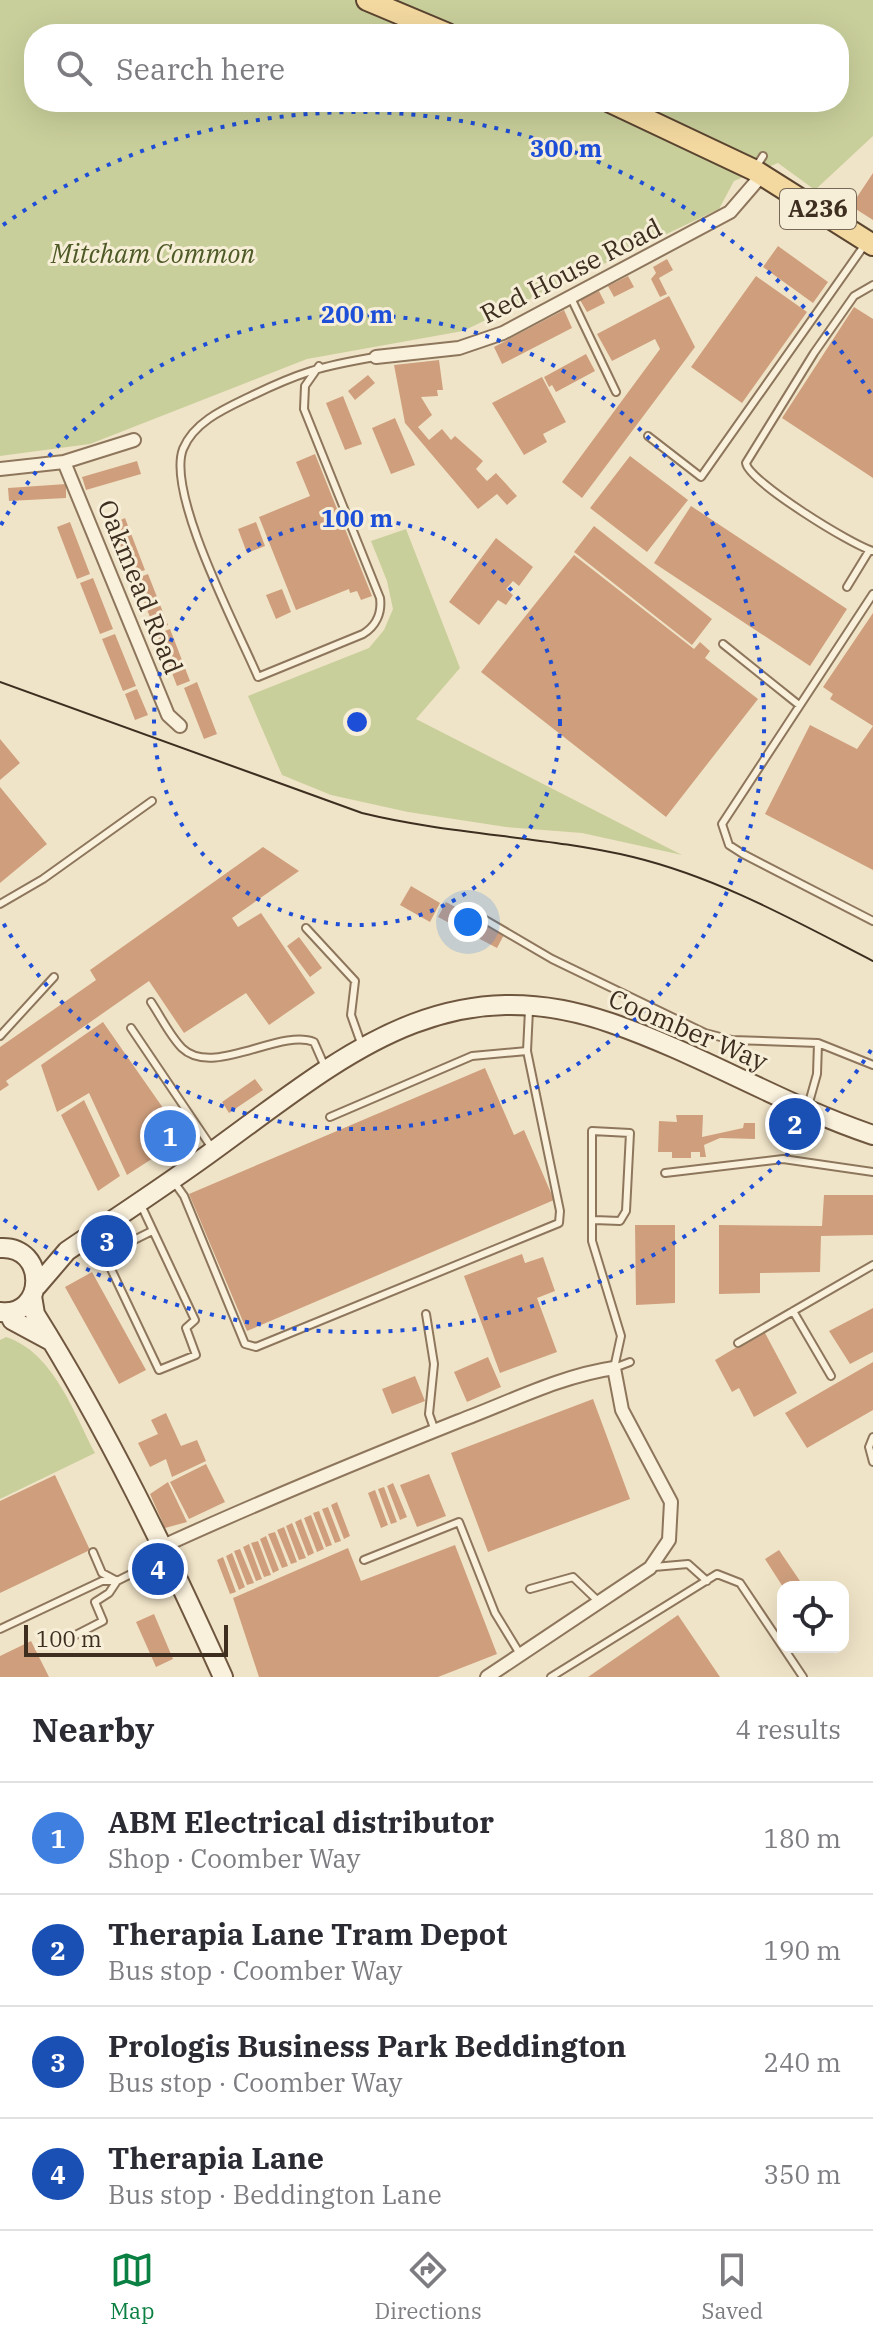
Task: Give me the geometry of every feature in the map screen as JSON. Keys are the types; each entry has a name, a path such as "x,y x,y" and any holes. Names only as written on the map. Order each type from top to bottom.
{"main road":[{"path":"367,0 424,24"},
{"name":"A236","path":"633,112 760,167 870,243"}],"street":[{"name":"Red House Road","path":"376,357 459,348 487,340 730,212 760,167"},
{"path":"0,469 64,462 134,440"},
{"name":"Oakmead Road","path":"64,462 168,715 180,726"},
{"name":"Coomber Way","path":"3,1313 20,1309 67,1251 213,1151 325,1068 397,1028 432,1016 496,1006 529,1006 558,1009 612,1023 873,1135"},
{"path":"9,1246 36,1271 35,1314 100,1425 223,1677"},
{"name":"Coomber Way","path":"9,1246 67,1251"},
{"path":"3,1313 53,1343"},
{"path":"164,1552 233,1513 584,1373 614,1368 622,1410 671,1502 669,1540 650,1568 487,1677"}],"lane":[{"path":"648,436 701,477 870,243"},
{"path":"847,587 871,551 781,497 751,474 746,463 822,341 854,296 868,294 873,285"},
{"path":"570,297 616,392"},
{"path":"319,366 305,386 304,409 380,598 380,612 373,626 363,634 258,677 185,507 180,462 191,435 214,415 295,374 319,366 376,357"},
{"path":"873,594 722,824 729,845 743,854 873,921"},
{"path":"723,644 799,705"},
{"path":"0,904 43,879 152,801"},
{"path":"470,911 608,988 705,1033 732,1040 818,1043 873,1065"},
{"path":"306,928 355,981 351,1015 362,1046"},
{"path":"0,1036 54,977"},
{"path":"151,1002 183,1050 194,1055 209,1057 252,1051 302,1037 314,1042 325,1068"},
{"path":"172,1179 184,1196 245,1344 256,1347 559,1223 560,1211 527,1051 529,1006"},
{"path":"131,1028 213,1151"},
{"path":"807,1109 817,1074 818,1043"},
{"path":"330,1117 472,1056 527,1051"},
{"path":"594,1220 620,1221 626,1211 630,1133 592,1131 589,1208 594,1220 592,1241 621,1336 614,1368"},
{"path":"665,1173 783,1159 873,1172"},
{"path":"139,1202 195,1320 186,1328 196,1355 159,1370 111,1269 111,1257 124,1245 152,1231"},
{"path":"738,1343 873,1265"},
{"path":"793,1311 831,1376"},
{"path":"426,1314 434,1364 429,1414 435,1431"},
{"path":"614,1368 630,1362"},
{"path":"873,1437 869,1456 873,1462"},
{"path":"364,1560 459,1522 495,1613 520,1654"},
{"path":"93,1552 102,1573 117,1581"},
{"path":"62,1642 103,1621 95,1602 109,1593 117,1581 164,1552"},
{"path":"650,1568 688,1564 707,1581"},
{"path":"551,1677 717,1574 740,1583 803,1677"},
{"path":"530,1589 573,1577 599,1602"},
{"path":"0,1629 102,1581 117,1581"}],"green space":[{"name":"Mitcham Common","path":"0,0 873,0 873,136 815,190 778,163 734,181 719,209 463,331 307,359 90,444 0,456"},
{"path":"406,529 460,668 416,719 682,855 582,833 506,827 408,812 331,795 282,775 248,696 369,648 384,630 393,609 387,581 371,541"},
{"path":"6,1337 37,1356 49,1370 95,1453 0,1499 0,1340"}],"building":[{"path":"873,173 873,220 851,206"},
{"path":"778,246 828,282 813,303 763,267"},
{"path":"667,259 673,270 659,278 667,294 660,297 651,279 656,273 653,267"},
{"path":"628,276 634,287 614,297 608,286"},
{"path":"756,276 807,312 742,403 691,367"},
{"path":"599,291 605,303 587,312 580,300"},
{"path":"669,296 695,347 582,498 562,482 660,349 655,339 612,361 597,334"},
{"path":"854,307 873,319 873,478 782,418"},
{"path":"564,310 572,328 502,364 494,347"},
{"path":"586,354 595,371 556,392 552,385 549,387 544,377"},
{"path":"439,360 443,390 437,390 438,396 421,397 432,415 418,427 429,440 442,429 451,440 455,436 483,461 476,469 487,481 496,473 517,496 507,505 497,494 478,509 405,423 394,365"},
{"path":"368,375 375,383 355,400 348,391"},
{"path":"542,377 566,422 543,434 547,442 524,455 492,403"},
{"path":"343,396 362,444 345,450 326,403"},
{"path":"395,418 415,465 391,474 372,428"},
{"path":"315,454 372,596 361,600 357,591 350,593 349,589 296,610 259,517 310,496 296,462"},
{"path":"630,456 688,500 647,552 590,508"},
{"path":"137,461 141,474 86,490 82,477"},
{"path":"66,484 66,498 9,501 8,488"},
{"path":"691,506 847,609 810,666 654,563"},
{"path":"125,518 145,570 132,575 112,524"},
{"path":"70,522 90,574 77,579 57,527"},
{"path":"256,522 265,546 247,553 238,529"},
{"path":"594,526 712,619 692,645 574,552"},
{"path":"496,538 533,567 519,586 513,581 506,589 513,595 506,605 498,600 479,625 449,602"},
{"path":"574,555 694,649 700,642 710,651 705,658 758,699 666,817 481,672"},
{"path":"148,574 168,625 155,630 135,579"},
{"path":"93,578 113,629 100,634 80,583"},
{"path":"282,589 291,612 276,619 266,595"},
{"path":"873,613 873,726 830,699 833,694 823,687"},
{"path":"170,629 190,681 177,686 157,634"},
{"path":"115,634 136,686 123,691 102,639"},
{"path":"197,682 217,734 204,739 184,688"},
{"path":"137,689 148,715 135,720 125,694"},
{"path":"810,725 857,749 873,726 873,870 765,814"},
{"path":"0,739 20,763 0,780"},
{"path":"0,787 47,844 0,883"},
{"path":"263,847 299,871 232,918 238,927 261,913 315,993 269,1025 246,993 184,1033 149,981 6,1081 9,1085 0,1091 0,1047 96,980 90,970"},
{"path":"411,886 440,903 430,922 400,905"},
{"path":"446,902 505,933 497,948 438,917"},
{"path":"299,937 322,968 310,977 287,946"},
{"path":"103,1022 184,1138 127,1175 89,1093 57,1112 41,1065"},
{"path":"485,1068 514,1135 524,1130 554,1200 247,1331 189,1194"},
{"path":"255,1079 263,1090 229,1113 222,1102"},
{"path":"84,1100 120,1176 98,1191 61,1115"},
{"path":"676,1115 703,1115 702,1137 743,1128 744,1123 755,1123 755,1139 720,1138 704,1145 706,1157 700,1157 700,1152 691,1152 691,1158 672,1158 672,1152 658,1152 659,1121 677,1122"},
{"path":"824,1195 873,1195 873,1235 821,1236 820,1272 760,1273 760,1293 719,1294 719,1225 822,1226"},
{"path":"635,1225 675,1225 675,1303 636,1305"},
{"path":"522,1254 525,1263 543,1257 555,1291 537,1298 557,1352 500,1373 464,1276"},
{"path":"92,1272 146,1370 119,1384 65,1287"},
{"path":"873,1308 873,1352 850,1364 829,1331"},
{"path":"764,1331 797,1393 754,1417 739,1388 732,1392 715,1360"},
{"path":"488,1357 501,1387 467,1402 454,1372"},
{"path":"873,1362 873,1410 807,1448 785,1413"},
{"path":"415,1376 425,1401 392,1414 382,1389"},
{"path":"593,1399 630,1499 488,1552 451,1453"},
{"path":"166,1413 181,1446 197,1440 206,1461 172,1477 166,1459 150,1467 138,1443 158,1434 151,1420"},
{"path":"206,1464 225,1502 189,1519 170,1482"},
{"path":"429,1474 446,1516 417,1527 400,1485"},
{"path":"55,1475 90,1550 0,1593 0,1501"},
{"path":"168,1482 187,1522 165,1528 150,1494"},
{"path":"393,1483 407,1517 400,1520 387,1486"},
{"path":"384,1487 397,1522 391,1524 378,1489"},
{"path":"375,1490 388,1525 381,1528 368,1493"},
{"path":"337,1502 350,1536 344,1539 331,1505"},
{"path":"328,1507 341,1541 335,1543 322,1509"},
{"path":"319,1511 332,1545 326,1547 313,1513"},
{"path":"311,1515 324,1549 317,1552 304,1518"},
{"path":"301,1519 314,1553 308,1556 295,1522"},
{"path":"292,1523 306,1558 299,1560 286,1526"},
{"path":"284,1527 297,1562 291,1564 277,1530"},
{"path":"275,1532 288,1566 282,1568 268,1534"},
{"path":"266,1536 279,1570 273,1573 260,1539"},
{"path":"258,1541 271,1575 264,1577 251,1543"},
{"path":"249,1544 262,1579 256,1581 243,1547"},
{"path":"455,1545 497,1654 438,1677 259,1677 233,1598 348,1548 361,1581"},
{"path":"240,1549 254,1583 247,1585 234,1551"},
{"path":"779,1550 800,1581 779,1581 765,1559"},
{"path":"232,1553 245,1587 239,1590 226,1556"},
{"path":"223,1557 236,1592 230,1594 217,1560"},
{"path":"154,1614 173,1659 156,1667 136,1622"},
{"path":"678,1615 720,1677 588,1677"},
{"path":"31,1641 49,1677 0,1677 0,1656"}],"tram line":[{"path":"0,682 362,813 430,826 566,844 665,866 756,902 873,961"}],"place":[{"name":"Therapia Lane Tram Depot","path":"795,1124"},
{"name":"ABM Electrical distributor","path":"170,1136"},
{"name":"Prologis Business Park Beddington","path":"107,1241"},
{"name":"Therapia Lane","path":"158,1569"}]}
